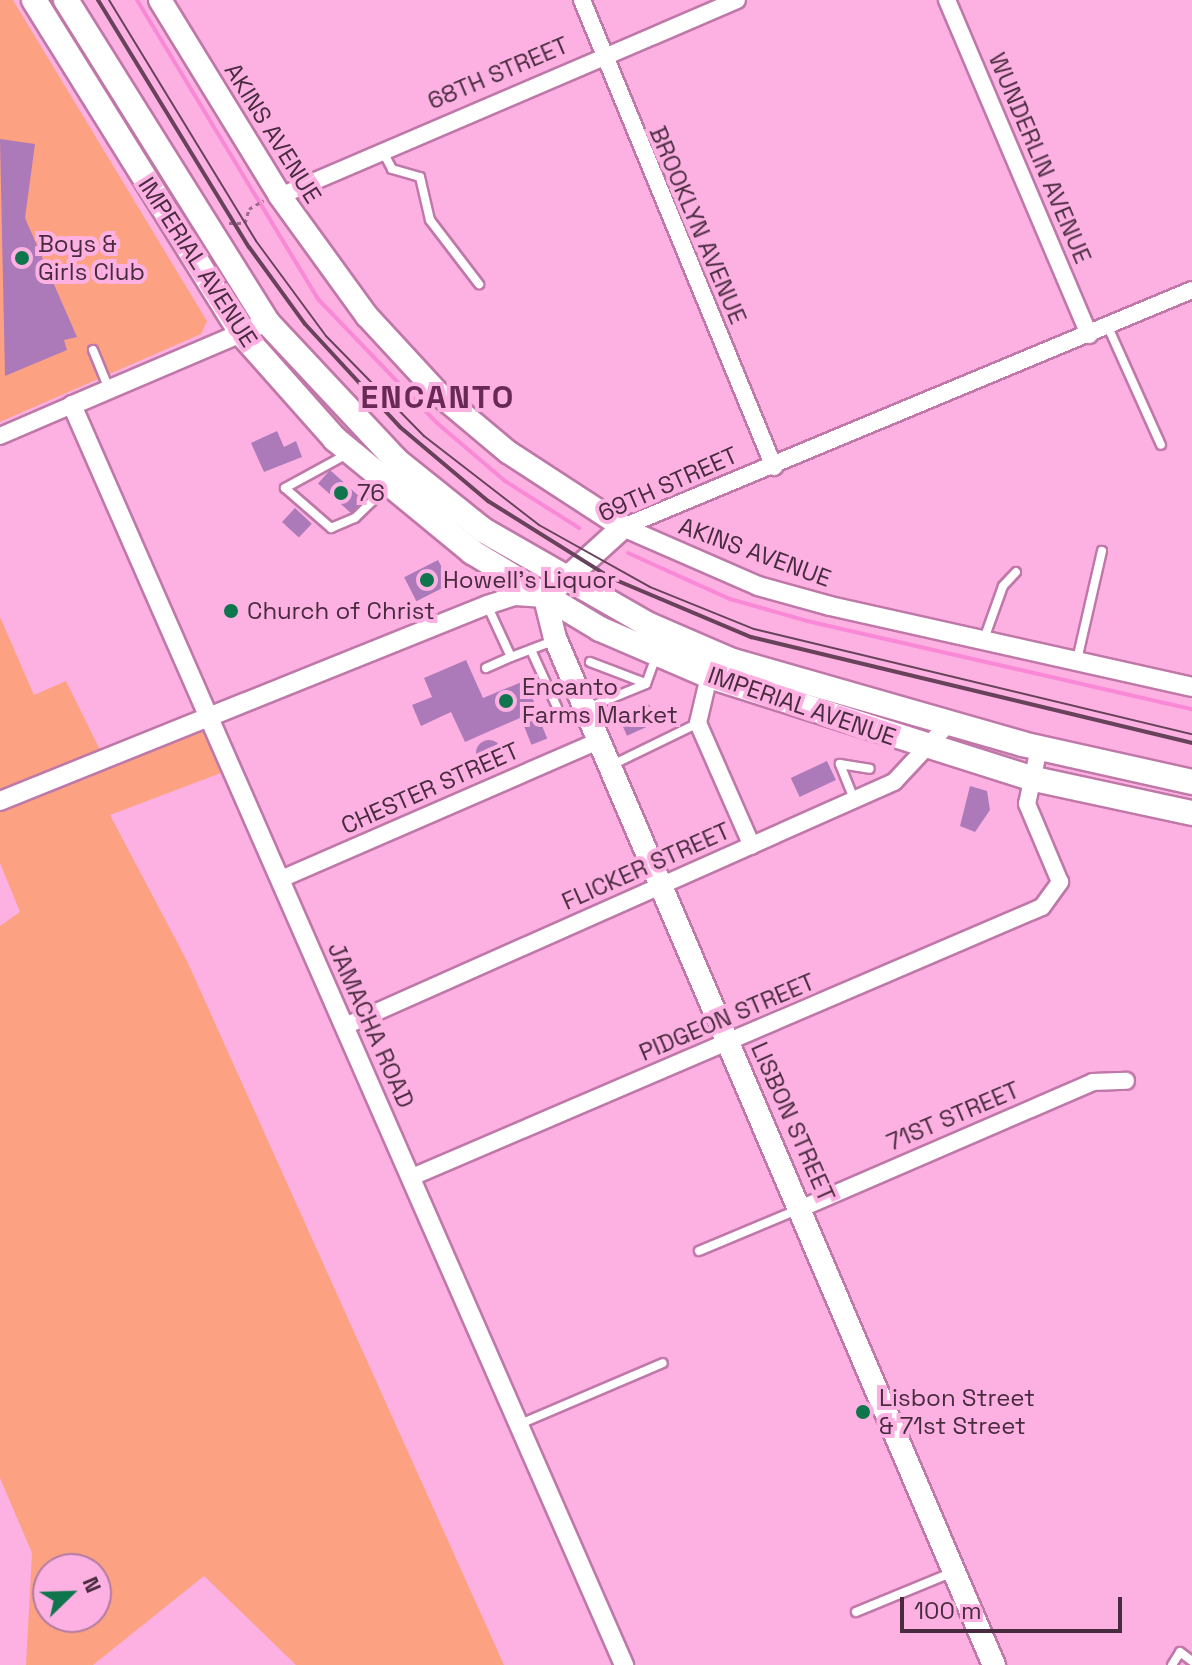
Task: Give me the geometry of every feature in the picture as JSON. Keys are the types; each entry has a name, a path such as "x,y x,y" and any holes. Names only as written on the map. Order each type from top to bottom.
{"main road":[{"name":"IMPERIAL AVENUE","path":"34,0 241,333 350,453 387,487 545,598 657,654 709,676 1030,778 1192,813"},
{"name":"IMPERIAL AVENUE","path":"66,0 267,322 396,460 483,530 563,578 730,660 948,724 1192,782"},
{"name":"AKINS AVENUE","path":"160,0 270,199 358,305 440,395 508,452 623,527"},
{"name":"69TH STREET","path":"545,598 563,578 623,527"},
{"name":"LISBON STREET","path":"545,598 557,640 584,709 802,1208 994,1665"}],"street":[{"name":"BROOKLYN AVENUE","path":"582,0 774,467"},
{"name":"68TH STREET","path":"270,199 604,54 737,0"},
{"name":"WUNDERLIN AVENUE","path":"947,0 1089,335"},
{"name":"69TH STREET","path":"623,527 774,467 1192,290"},
{"path":"0,436 267,322"},
{"name":"JAMACHA ROAD","path":"72,405 210,712 624,1665"},
{"name":"AKINS AVENUE","path":"623,527 758,586 1192,687"},
{"path":"0,801 210,712 487,605 515,596 545,598"},
{"path":"709,676 698,723 752,846"},
{"name":"FLICKER STREET","path":"345,1026 894,782 948,724"},
{"name":"CHESTER STREET","path":"281,879 598,741"},
{"path":"1030,778 1039,748"},
{"name":"PIDGEON STREET","path":"412,1177 1042,907 1056,894 1060,882 1027,804 1030,778"},
{"name":"71ST STREET","path":"802,1208 1093,1082 1126,1081"}],"lane":[{"path":"382,149 392,169 420,177 430,220 479,284"},
{"path":"1108,327 1161,445"},
{"path":"93,350 109,389"},
{"path":"350,453 285,488 331,528 355,518 387,487"},
{"path":"1077,661 1102,551"},
{"path":"984,640 1003,586 1016,572"},
{"path":"487,605 511,657"},
{"path":"486,668 557,640"},
{"path":"531,650 557,707"},
{"path":"584,709 646,684 657,654"},
{"path":"590,662 646,684"},
{"path":"609,766 698,723"},
{"path":"854,800 840,764 870,769"},
{"path":"699,1251 802,1208"},
{"path":"519,1424 663,1363"},
{"path":"856,1612 953,1571"},
{"path":"1172,1665 1180,1652 1192,1661"}],"path":[{"path":"249,209 270,199"}],"shaded area":[{"path":"0,0 13,0 207,321 201,334 0,422"},
{"path":"0,617 34,695 66,681 106,762 210,712 234,768 110,815 187,961 504,1665 296,1665 204,1576 93,1665 26,1665 32,1553 0,1478 0,926 20,912 0,863"}],"building":[{"name":"Boys & Girls Club","path":"0,139 35,144 25,218 77,337 64,340 67,350 5,376"},
{"path":"277,431 284,447 296,441 302,457 264,472 251,443"},
{"path":"330,470 365,501 353,515 318,483"},
{"path":"295,508 312,524 299,538 282,522"},
{"name":"Howell's Liquor","path":"438,560 450,584 416,601 404,577"},
{"path":"466,660 483,698 524,681 538,710 465,742 451,712 421,726 412,705 432,697 424,678"},
{"path":"649,704 657,722 627,736 619,717"},
{"path":"539,718 547,738 531,745 523,724"},
{"path":"489,740 498,744 502,753 498,762 489,766 480,762 476,753 480,744"},
{"path":"827,761 836,780 800,797 791,778"},
{"path":"970,786 987,791 990,810 975,832 960,826"}],"waterway":[{"path":"137,0 318,299 437,423 505,481 579,528"},
{"path":"628,553 730,599 807,621 1192,709"}],"tram line":[{"path":"109,0 256,241 326,336 424,436 539,525 650,587 754,629 1192,734"}],"railway":[{"path":"98,0 249,247 305,324 400,427 488,501 611,578 751,637 1192,743"}],"place":[{"name":"Boys & Girls Club","path":"22,258"},
{"name":"76","path":"341,493"},
{"name":"Howell's Liquor","path":"427,580"},
{"name":"Church of Christ","path":"231,611"},
{"name":"Encanto Farms Market","path":"506,701"},
{"name":"Lisbon Street & 71st Street","path":"863,1412"}],"district":[{"name":"ENCANTO","path":"438,397"}]}
